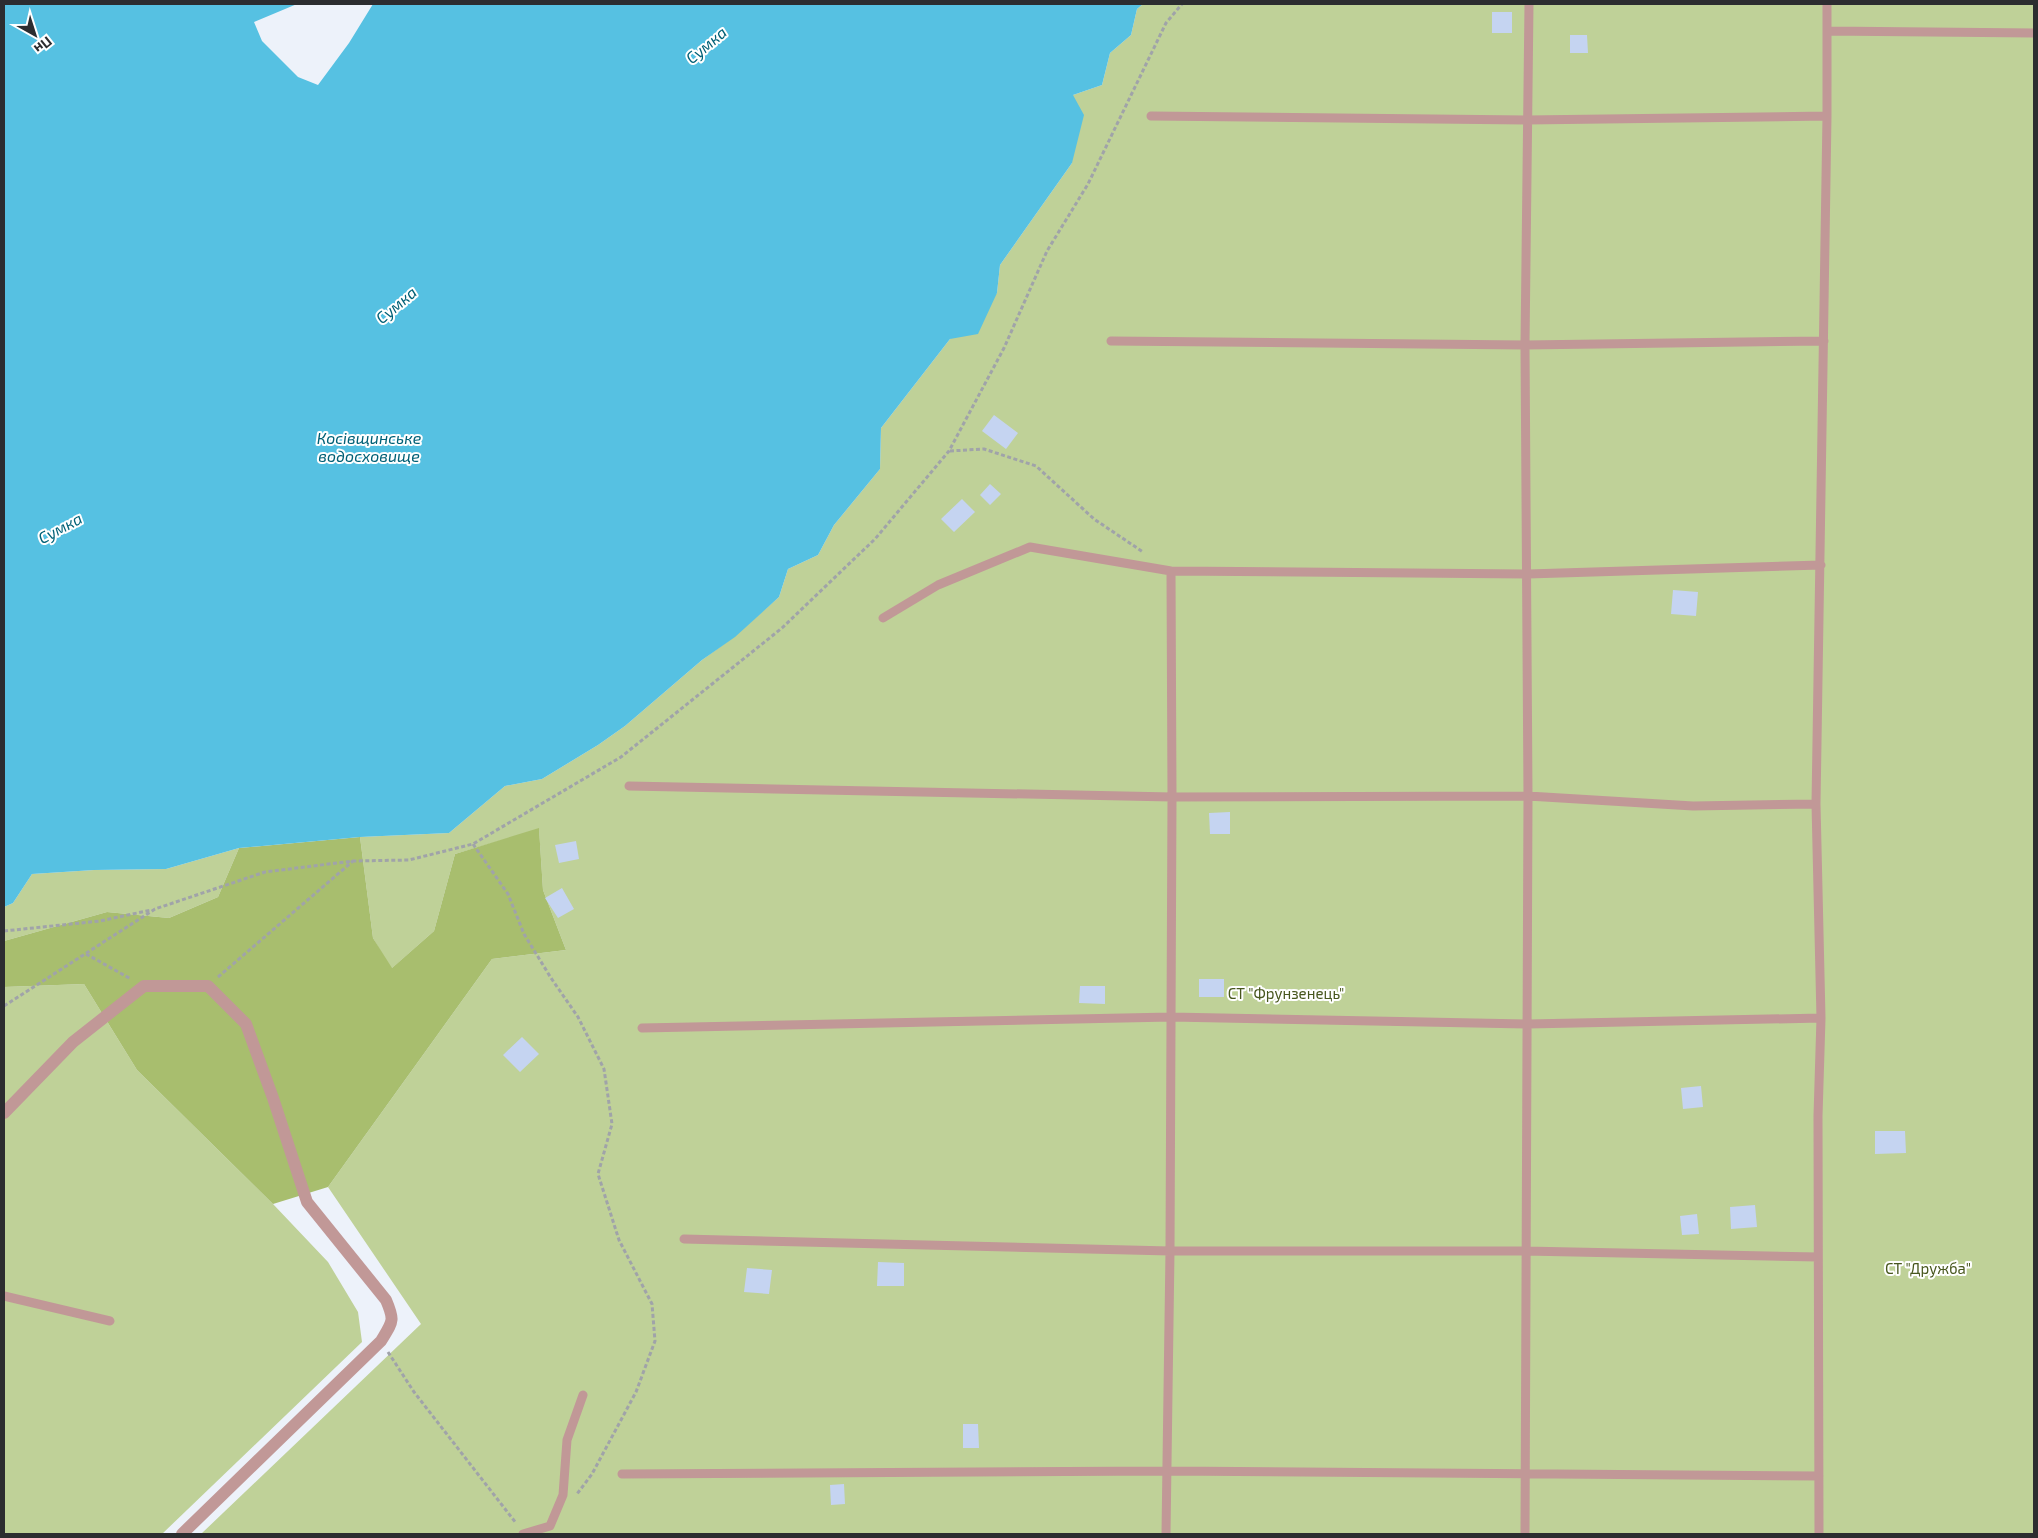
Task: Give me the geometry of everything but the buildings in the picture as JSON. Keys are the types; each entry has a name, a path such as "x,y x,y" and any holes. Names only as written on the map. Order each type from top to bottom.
{"street":[{"path":"4,1113 73,1042 144,986 208,986 246,1024 273,1098 307,1202 386,1300 393,1316 391,1325 381,1341 182,1534"}],"lane":[{"path":"1525,1534 1528,574 1525,345 1526,120 1529,4"},
{"path":"1819,1534 1818,1116 1821,1018 1816,804 1821,565 1827,4"},
{"path":"1827,31 2034,33"},
{"path":"1151,116 1526,120 1827,116"},
{"path":"1111,341 1525,345 1824,341"},
{"path":"884,618 938,585 1030,547 1171,571 1528,574 1821,565"},
{"path":"1166,1534 1170,1251 1171,571"},
{"path":"629,786 1172,797 1528,796 1693,806 1816,804"},
{"path":"642,1028 1171,1017 1528,1024 1821,1018"},
{"path":"684,1239 1170,1251 1525,1251 1818,1257"},
{"path":"4,1296 110,1320"},
{"path":"523,1534 550,1530 563,1495 567,1440 583,1394"},
{"path":"622,1474 1168,1470 1818,1476"}],"path":[{"path":"4,931 100,921 155,909 264,872 353,861 409,860 473,844 621,757 782,628 875,539 949,451 1004,348 1047,251 1088,184 1166,23 1182,4"},
{"path":"949,451 984,449 1036,466 1094,519 1148,556"},
{"path":"473,844 508,894 524,934 578,1017 604,1069 612,1124 598,1174 619,1240 652,1304 655,1341 636,1392 592,1474 574,1496"},
{"path":"208,986 353,861"},
{"path":"4,1006 155,909"},
{"path":"86,954 144,986"},
{"path":"381,1341 414,1392 523,1534"}],"green space":[{"name":"СТ \"Фрунзенець\"","path":"1143,4 2034,4 2034,1534 201,1534 421,1324 328,1187 492,959 566,950 543,890 539,829 455,854 434,931 391,969 373,938 360,837 449,833 505,786 542,779 625,726 702,660 735,636 779,597 788,569 818,555 834,525 880,469 881,428 950,339 997,293 1000,265 1072,163 1073,95 1102,85 1110,53 1131,35 1137,9"},
{"path":"539,828 543,890 566,950 492,959 328,1187 273,1204 137,1070 84,984 4,987 4,941 107,912 169,918 218,897 239,848 360,837 373,938 392,968 434,931 455,854"},
{"path":"239,848 218,897 169,918 107,912 4,941 4,907 13,903 32,874 94,870 166,869"},
{"path":"84,984 137,1070 273,1204 328,1262 358,1312 362,1342 162,1534 4,1534 4,987"}],"water":[{"name":"Косівщинське водосховище","path":"4,4 297,4 254,22 262,41 298,77 318,85 349,43 373,4 1143,4 1137,9 1131,35 1110,53 1102,85 1073,95 1084,115 1072,163 1000,265 997,293 978,334 950,339 881,428 880,469 834,525 818,555 788,569 779,597 735,637 702,660 625,726 542,779 505,786 449,833 360,837 239,848 166,869 94,870 32,874 13,903 4,907"}],"water label":[{"name":"Сумка","path":"706,45"},
{"name":"Сумка","path":"396,305"},
{"name":"Сумка","path":"60,528"}],"park label":[{"name":"СТ \"Дружба\"","path":"1928,1269"}]}
